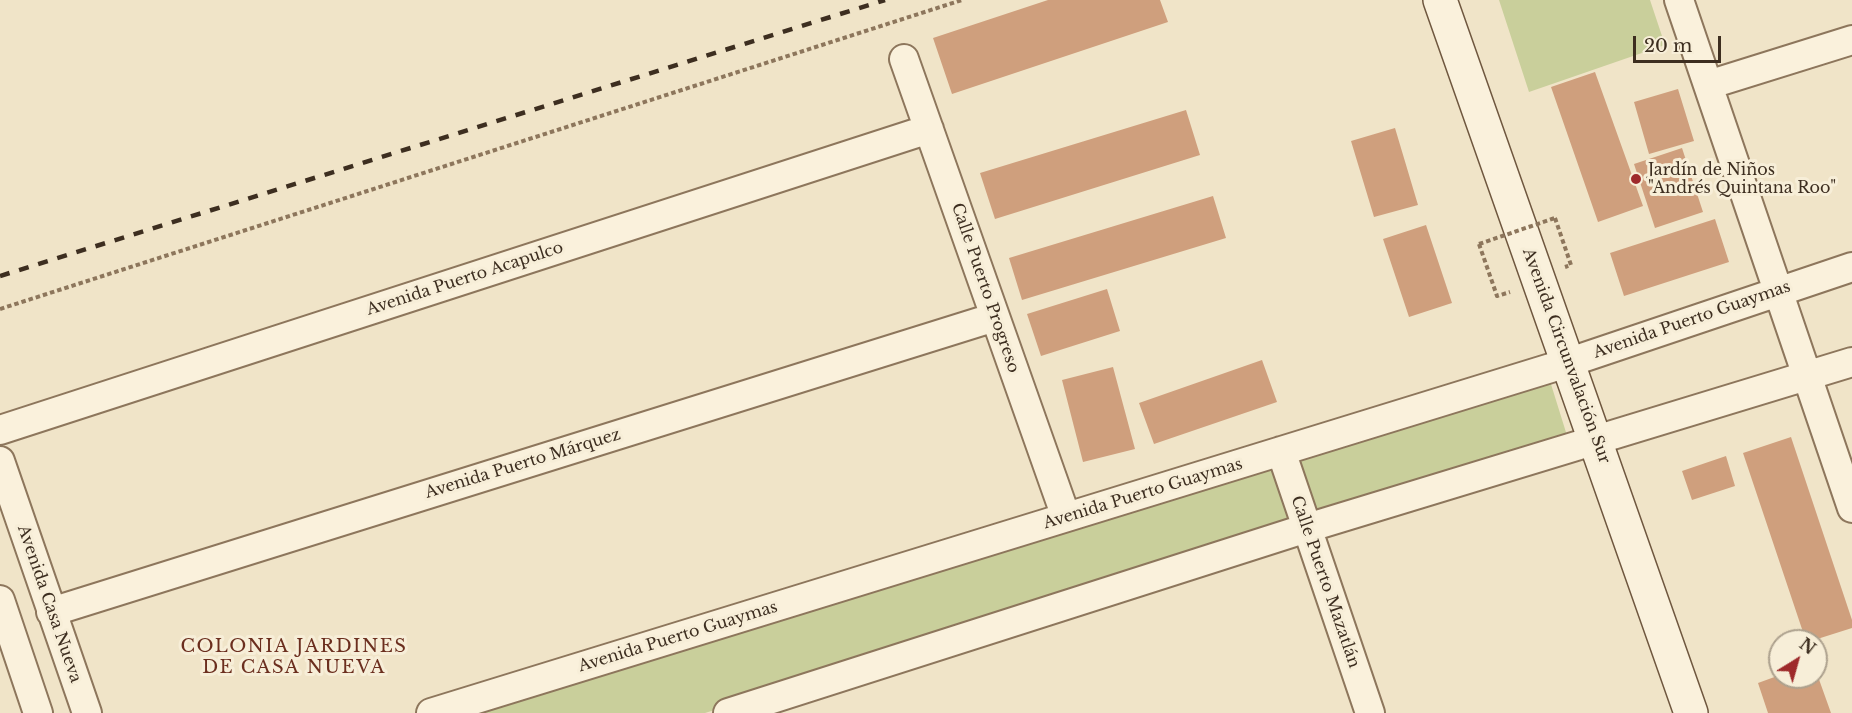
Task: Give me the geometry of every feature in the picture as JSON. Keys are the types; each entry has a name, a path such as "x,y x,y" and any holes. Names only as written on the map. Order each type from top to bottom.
{"street":[{"name":"Avenida Circunvalación Sur","path":"1440,0 1691,713"},
{"path":"1679,0 1852,508"},
{"path":"1708,85 1852,40"},
{"name":"Calle Puerto Progreso","path":"904,59 1066,517"},
{"name":"Avenida Puerto Acapulco","path":"0,430 929,129"},
{"name":"Avenida Puerto Guaymas","path":"431,713 1567,363 1778,290 1852,267"},
{"name":"Avenida Puerto Márquez","path":"51,612 995,317"},
{"path":"728,713 1307,528 1852,362"},
{"name":"Calle Puerto Mazatlán","path":"1281,451 1370,713"},
{"name":"Avenida Casa Nueva","path":"0,461 87,713"},
{"path":"0,600 38,713"}],"path":[{"path":"0,309 962,0"},
{"path":"1497,296 1479,244 1555,218 1571,265"}],"green space":[{"path":"1499,0 1650,0 1665,45 1529,92"},
{"path":"1550,381 1569,442 705,713 470,713"}],"building":[{"path":"1048,0 1160,0 1168,22 952,94 933,38"},
{"path":"1595,72 1643,206 1598,222 1551,87"},
{"path":"1678,89 1694,141 1649,154 1634,102"},
{"path":"1186,110 1200,155 995,219 980,173"},
{"path":"1395,128 1418,205 1374,217 1351,141"},
{"path":"1682,148 1703,212 1655,228 1634,164"},
{"path":"1213,196 1226,238 1022,300 1009,258"},
{"path":"1715,219 1729,262 1624,296 1610,253"},
{"path":"1426,225 1452,303 1409,317 1383,239"},
{"path":"1107,289 1120,331 1041,356 1027,314"},
{"path":"1262,360 1277,402 1154,444 1139,403"},
{"path":"1113,367 1135,449 1083,462 1062,380"},
{"path":"1791,437 1852,620 1852,628 1828,636 1828,629 1802,629 1743,453"},
{"path":"1726,456 1735,486 1692,500 1682,471"},
{"path":"1768,679 1768,689 1822,689 1831,713 1768,713 1758,683"}],"railway":[{"path":"0,276 885,0"}],"place":[{"name":"Jardín de Niños \"Andrés Quintana Roo\"","path":"1636,179"}],"district":[{"name":"COLONIA JARDINES DE CASA NUEVA","path":"294,657"}]}
